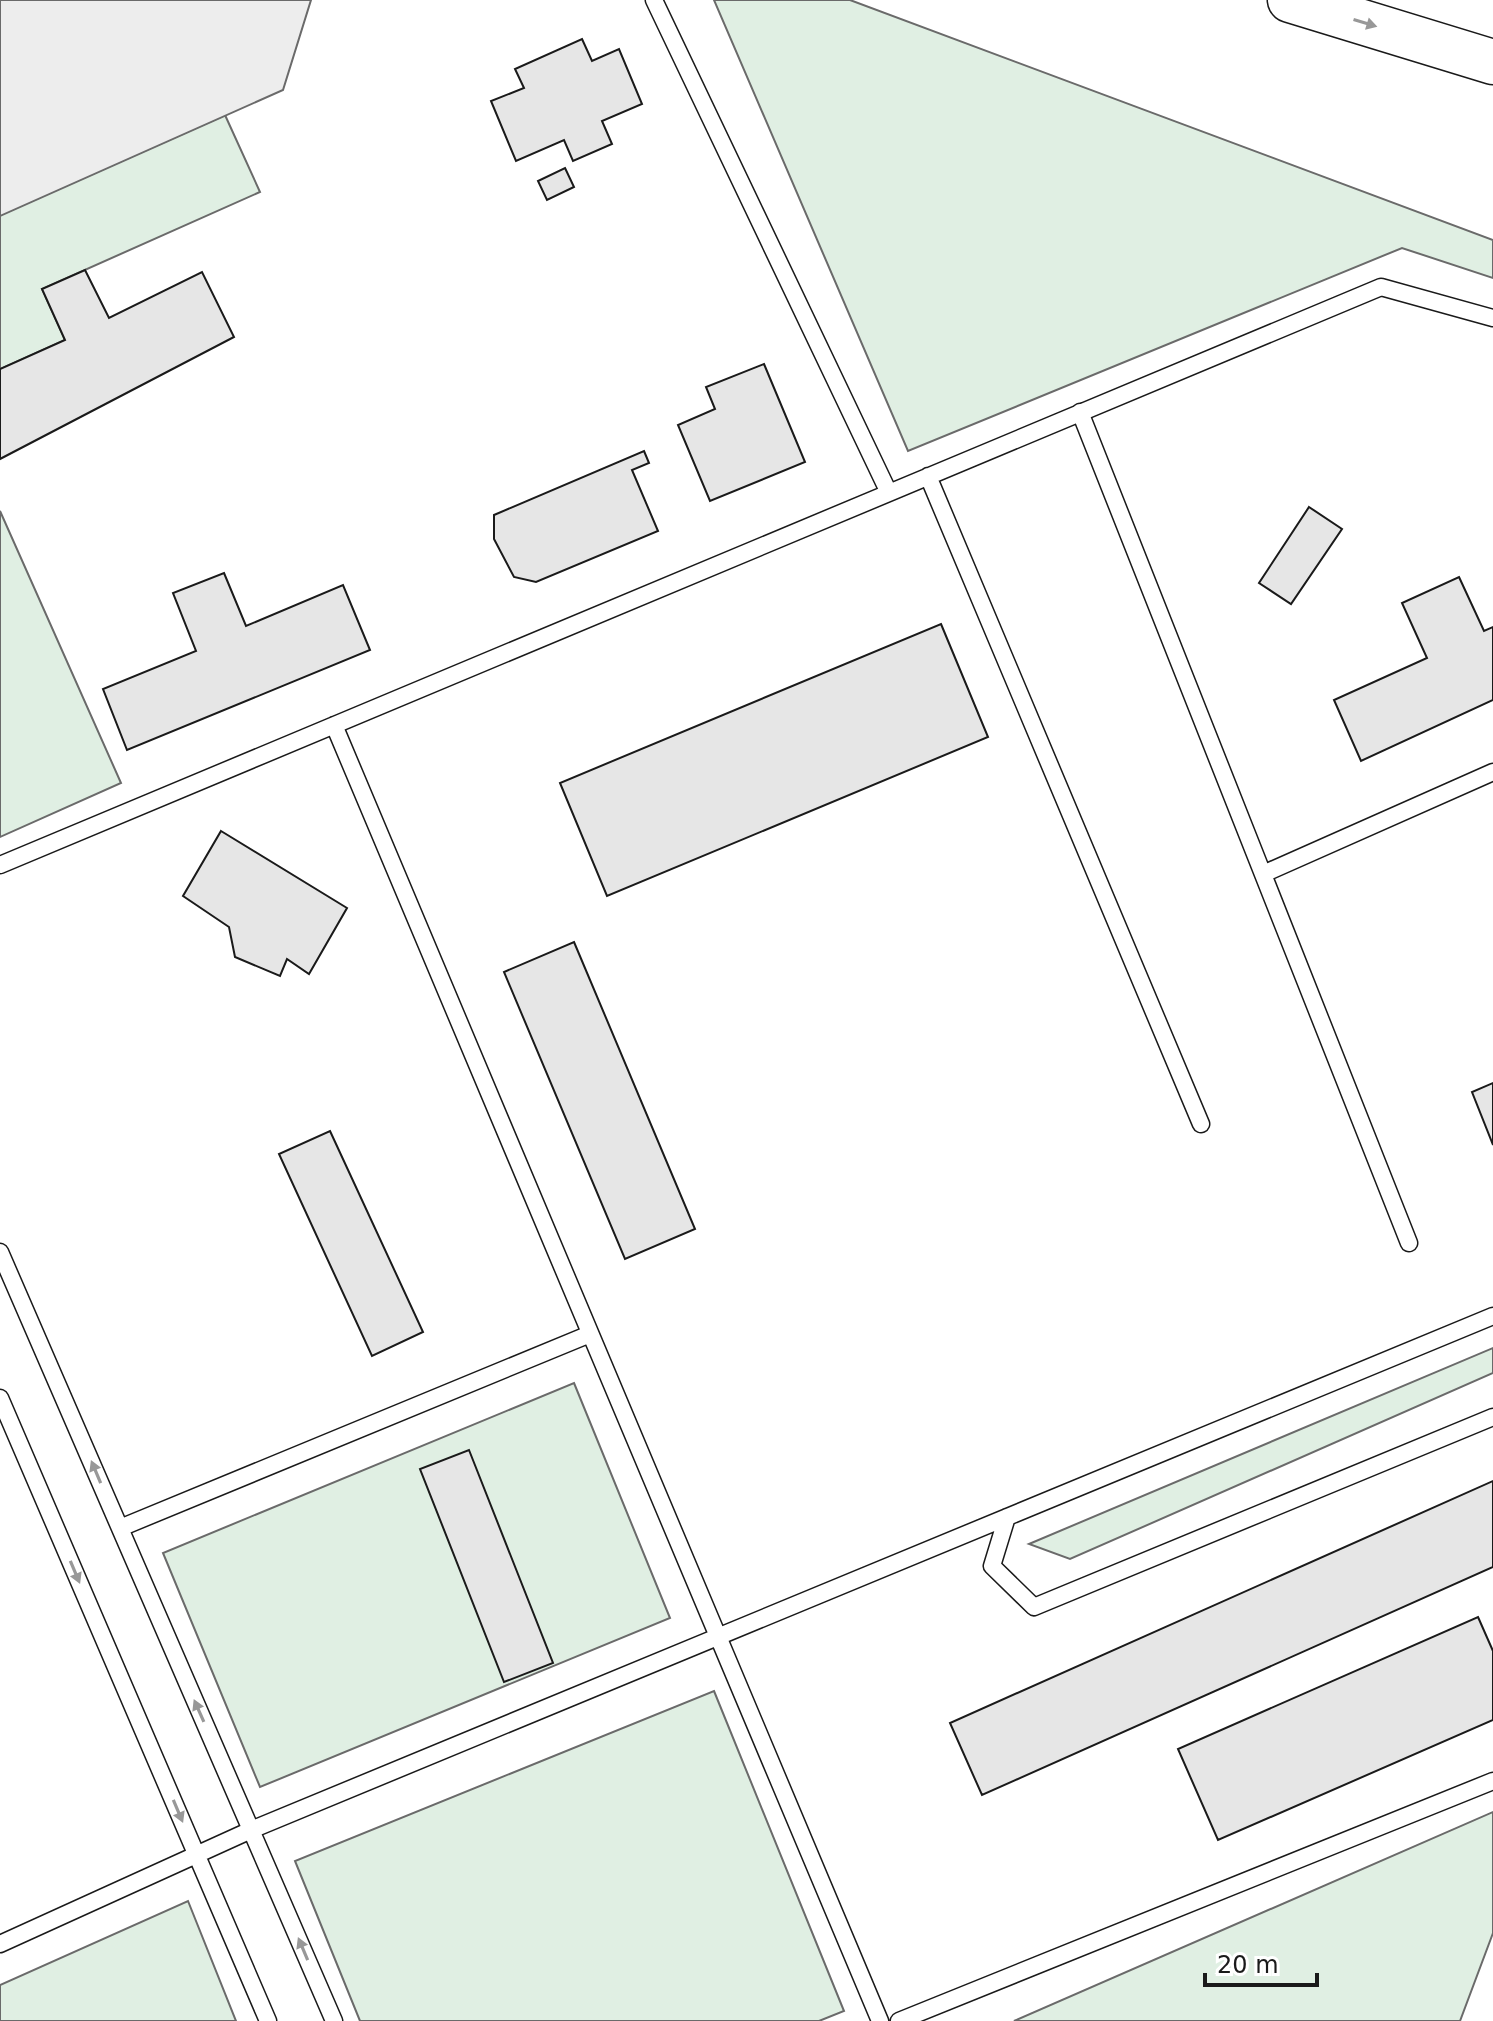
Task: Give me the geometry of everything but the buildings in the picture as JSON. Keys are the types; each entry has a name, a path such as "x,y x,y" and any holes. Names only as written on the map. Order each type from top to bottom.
{"main road":[{"path":"1290,0 1493,62"}],"lane":[{"path":"654,0 889,493"},
{"path":"0,865 1381,287 1493,318"},
{"path":"1080,412 1409,1243"},
{"path":"928,476 1201,1124"},
{"path":"334,725 880,2021"},
{"path":"1263,874 1493,772"},
{"path":"0,1252 334,2021"},
{"path":"0,1944 196,1853 1493,1316"},
{"path":"120,1528 590,1334"},
{"path":"0,1398 268,2021"},
{"path":"1007,1517 992,1566 1034,1607 1493,1417"},
{"path":"899,2021 1493,1781"}],"green space":[{"path":"714,0 850,0 1493,240 1493,278 1402,248 908,451"},
{"path":"225,115 260,192 42,289 65,340 0,369 0,215"},
{"path":"0,511 121,783 0,837"},
{"path":"1493,1348 1493,1373 1070,1559 1029,1544"},
{"path":"574,1383 670,1618 260,1787 163,1553"},
{"path":"714,1691 844,2011 819,2021 360,2021 295,1861"},
{"path":"1493,1812 1493,1933 1460,2021 1014,2021"},
{"path":"188,1901 236,2021 0,2021 0,1985"}],"shaded area":[{"path":"0,0 311,0 283,90 0,216"}]}
